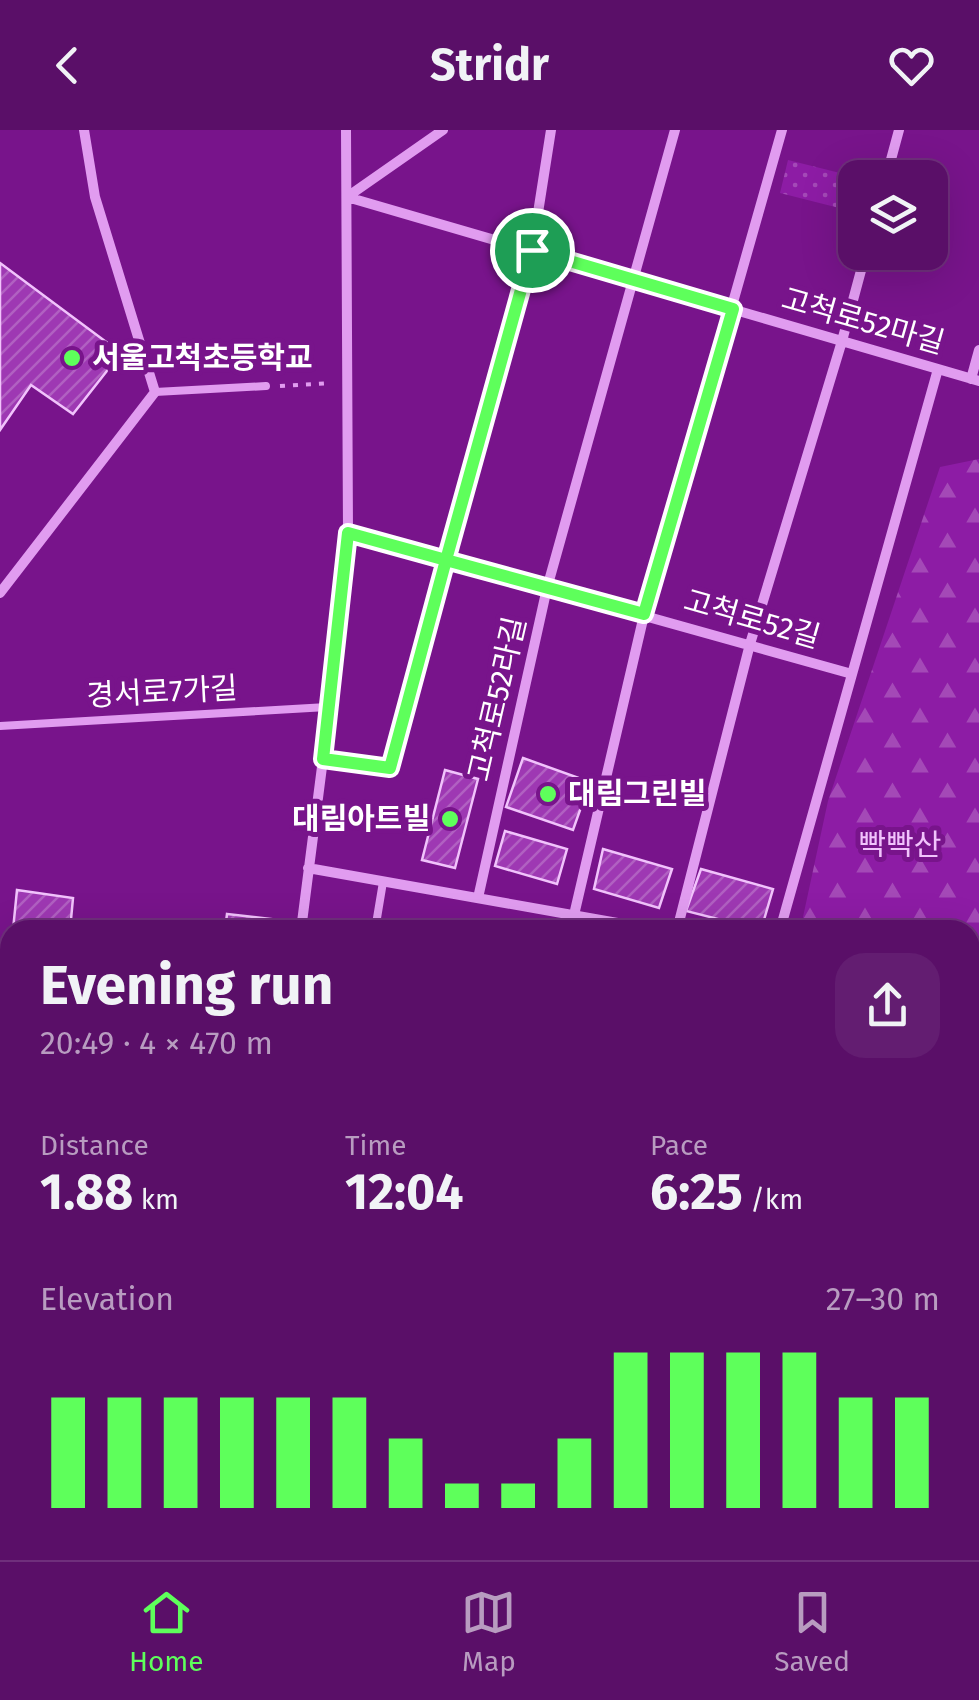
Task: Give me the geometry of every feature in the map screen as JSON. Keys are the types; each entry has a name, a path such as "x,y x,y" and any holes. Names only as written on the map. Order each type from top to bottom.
{"street":[{"path":"0,593 155,392 95,196 84,130"},
{"path":"302,920 348,533 346,130"},
{"path":"347,197 442,130"},
{"path":"323,759 390,768 532,250 550,130"},
{"name":"고척로52라길","path":"478,898 547,588 675,130"},
{"name":"고척로52마길","path":"733,309 782,130"},
{"path":"891,160 900,130"},
{"name":"고척로52마길","path":"347,197 975,380"},
{"path":"680,920 750,644 861,270"},
{"path":"574,915 644,614 733,309"},
{"path":"975,380 979,350"},
{"path":"783,920 938,369"},
{"name":"고척로52길","path":"348,533 852,674"},
{"path":"308,868 602,920"}],"lane":[{"path":"155,392 266,386"},
{"name":"경서로7가길","path":"0,726 327,708"},
{"path":"377,920 383,882"}],"path":[{"path":"266,386 348,382"}],"green space":[{"path":"788,160 838,172 838,208 780,193"},
{"name":"빡빡산","path":"979,459 979,920 804,920 828,801 940,467"}],"building":[{"path":"0,263 121,353 73,414 31,385 0,430"},
{"name":"대림그린빌","path":"523,758 590,782 573,830 506,807"},
{"name":"대림아트빌","path":"445,770 478,779 455,868 422,860"},
{"path":"505,831 567,849 557,884 495,866"},
{"path":"603,849 672,869 659,908 594,889"},
{"path":"701,869 773,889 764,920 722,920 686,911"},
{"path":"17,890 73,898 71,920 14,920"},
{"path":"227,914 280,920 226,920"}],"place":[{"name":"서울고척초등학교","path":"72,358"},
{"name":"대림그린빌","path":"548,794"},
{"name":"대림아트빌","path":"450,819"}],"route":[{"path":"532,250 446,560 348,533 323,759 390,768 446,560 644,614 733,309 532,250"}]}
